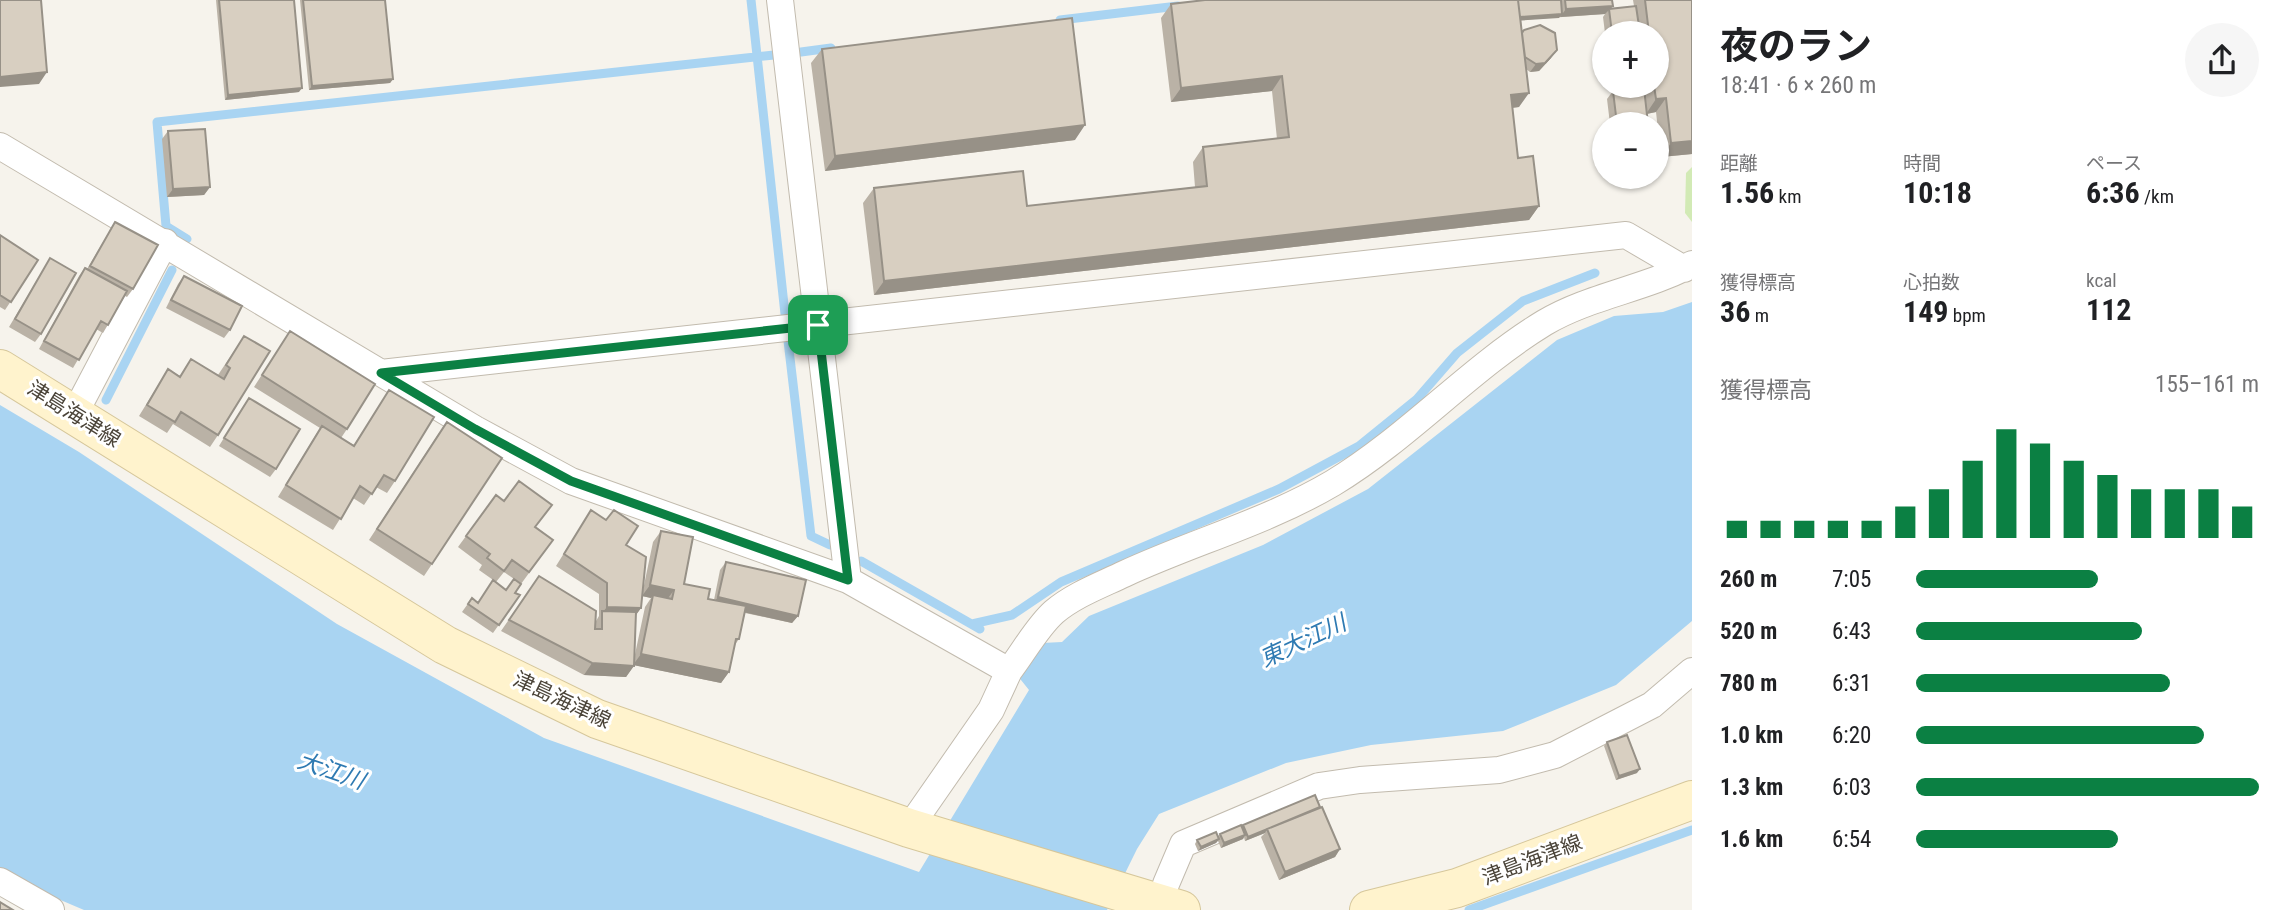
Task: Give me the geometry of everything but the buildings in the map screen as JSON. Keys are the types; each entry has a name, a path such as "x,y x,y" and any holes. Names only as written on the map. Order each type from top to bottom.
{"main road":[{"name":"津島海津線","path":"0,369 445,645 597,719 918,831 1162,898"},
{"name":"津島海津線","path":"1369,910 1457,888 1692,800"}],"street":[{"path":"780,0 848,580"},
{"path":"0,146 475,429 571,481 848,580 1009,671"},
{"path":"381,373 1626,235 1688,267"},
{"path":"74,415 165,242"},
{"path":"918,831 991,710 1009,671 1053,613 1091,589 1273,515 1332,483 1380,452 1511,346 1546,322 1662,280 1688,267"},
{"path":"1162,898 1182,844 1319,786 1360,780 1499,770 1555,755 1652,705 1692,671"},
{"path":"0,881 51,910"}],"green space":[{"path":"1692,167 1692,222 1685,213 1686,173"}],"water":[{"path":"1692,302 1692,621 1616,685 1503,731 1371,745 1286,763 1159,814 1137,849 1107,910 84,910 37,890 0,867 0,405 79,452 337,624 544,738 919,872 1029,690 1017,675 1042,643 1062,642 1089,616 1263,545 1368,489 1557,340 1614,316 1663,312"}],"waterway":[{"path":"751,0 785,314"},
{"path":"1060,20 1178,6"},
{"path":"801,52 831,48"},
{"path":"187,239 166,226 157,122 774,55"},
{"path":"106,400 172,270"},
{"path":"972,624 1012,615 1061,582 1279,489 1359,446 1417,399 1457,353 1523,301 1595,273"},
{"path":"788,341 811,536 830,545"},
{"path":"861,561 980,629"},
{"path":"1469,910 1692,830"}],"route":[{"path":"818,325 848,580 571,481 475,429 381,373 818,325"}],"water label":[{"name":"東大江川","path":"1303,641"},
{"name":"大江川","path":"331,771"}]}
